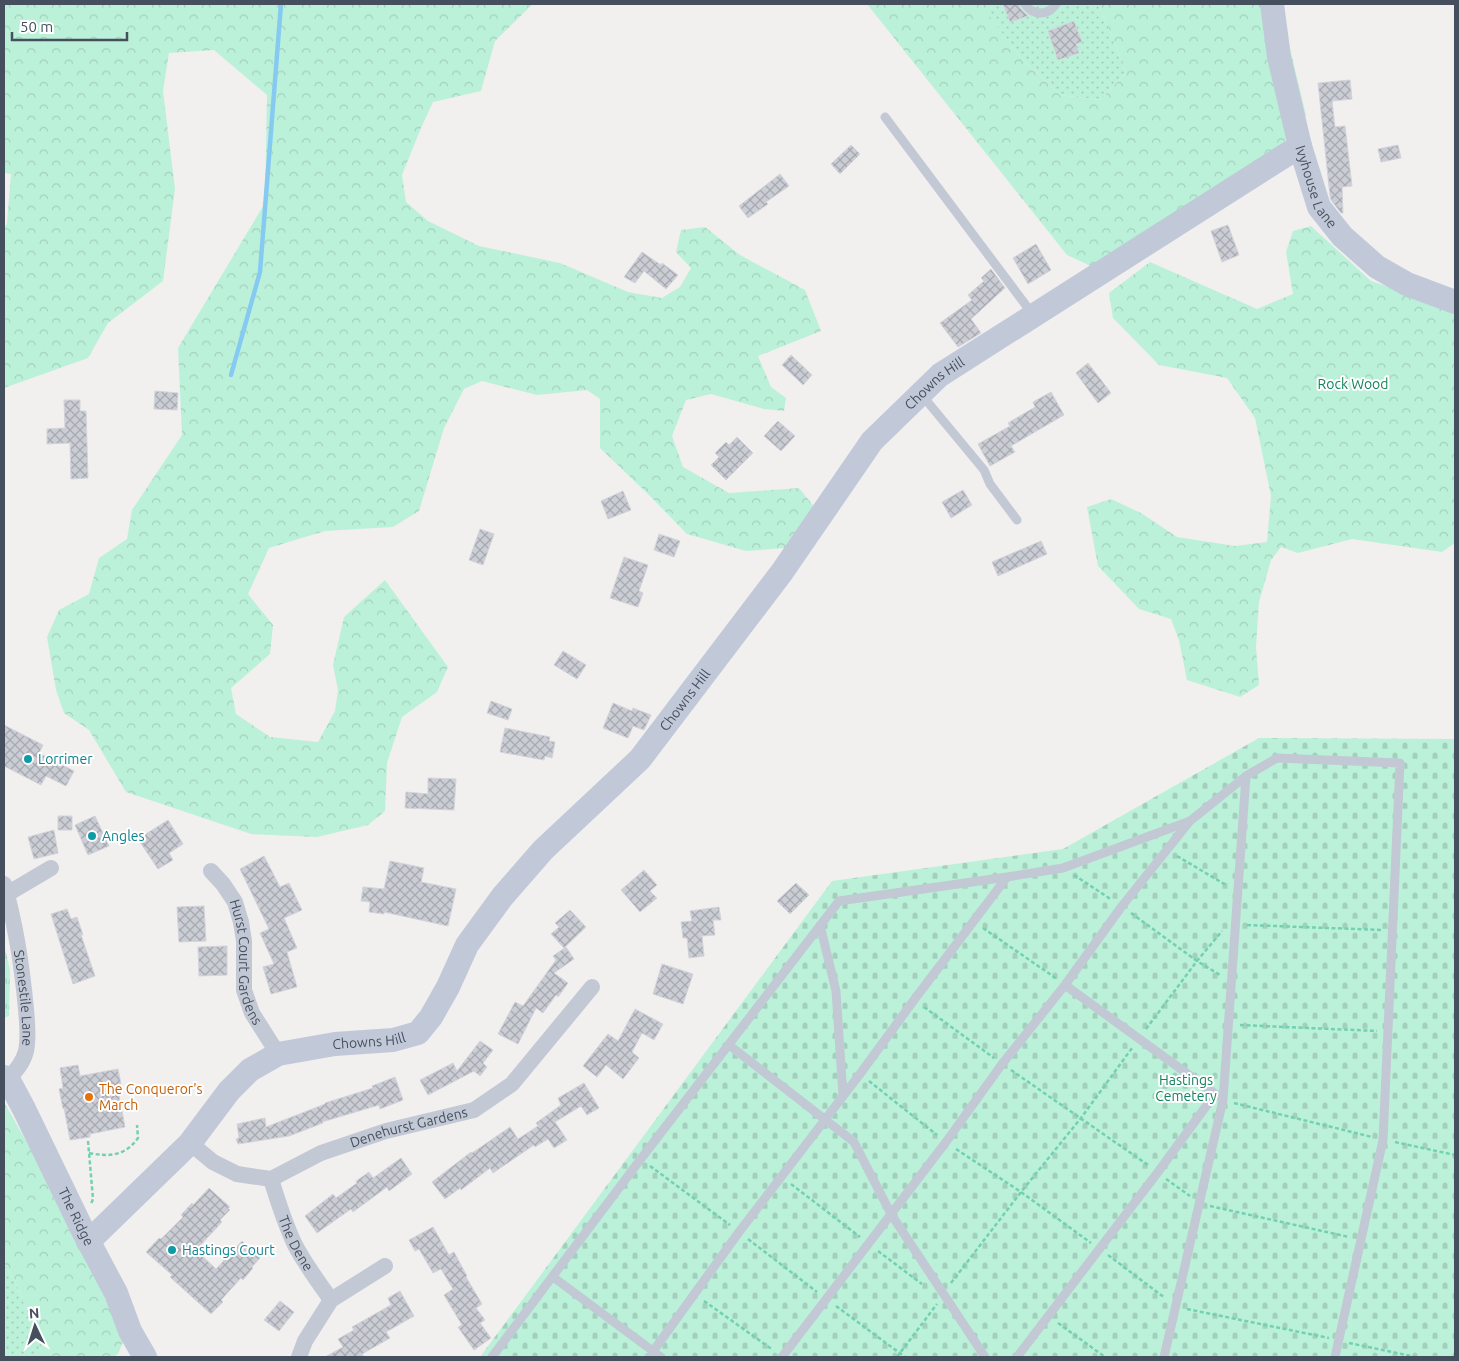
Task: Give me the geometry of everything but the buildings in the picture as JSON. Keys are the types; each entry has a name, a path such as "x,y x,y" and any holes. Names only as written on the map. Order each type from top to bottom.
{"street":[{"name":"Ivyhouse Lane","path":"1272,4 1279,57 1300,146 1319,207 1342,236 1377,267 1407,284 1455,302"},
{"name":"Chowns Hill","path":"85,1236 190,1143 229,1091 250,1070 278,1054 335,1044 393,1040 418,1033 432,1017 467,946 502,897 543,850 640,759 782,572 872,442 940,375 1300,146"},
{"path":"5,889 51,868"},
{"name":"Hurst Court Gardens","path":"211,871 223,884 235,902 244,941 244,990 252,1013 278,1054"},
{"name":"Stonestile Lane","path":"5,889 22,966 27,1027 26,1049 23,1061 6,1078"},
{"name":"Denehurst Gardens","path":"271,1179 321,1153 386,1131 474,1110 512,1084 592,987"},
{"name":"The Ridge","path":"6,1078 24,1109 85,1236 116,1293 130,1331 145,1357"},
{"path":"190,1143 213,1162 237,1174 271,1179"},
{"name":"The Dene","path":"271,1179 280,1208 296,1245 331,1300"},
{"path":"299,1357 305,1341 331,1300 385,1266"}],"lane":[{"path":"1025,4 1032,11 1043,13 1056,4"},
{"path":"885,117 1034,316"},
{"path":"920,394 984,470 990,484 1017,520"},
{"path":"782,1357 946,1142 1002,1064 1065,984 1122,906 1190,820 1246,776 1276,758 1400,763 1384,1140 1335,1357"},
{"path":"1164,1357 1223,1100 1246,776"},
{"path":"492,1357 640,1160 839,901 1063,868 1190,820"},
{"path":"651,1354 739,1232 825,1121 1007,877"},
{"path":"820,925 836,990 843,1096"},
{"path":"1065,984 1223,1100"},
{"path":"729,1045 854,1142 891,1214 985,1357"},
{"path":"1017,1357 1215,1094"},
{"path":"553,1276 651,1354 661,1357"}],"path":[{"path":"1167,850 1238,893"},
{"path":"1063,868 1122,906 1197,961 1232,982"},
{"path":"897,1357 1020,1192 1081,1118 1197,961 1236,914"},
{"path":"974,921 1065,984"},
{"path":"1236,924 1393,930"},
{"path":"914,1000 1199,1203 1362,1240"},
{"path":"1228,1025 1389,1032"},
{"path":"860,1074 946,1142 1100,1249 1176,1307 1416,1357"},
{"path":"1223,1100 1455,1156"},
{"path":"89,1153 106,1156 118,1154 132,1146 138,1138 137,1125"},
{"path":"85,1236 93,1199 88,1141"},
{"path":"640,1160 905,1357"},
{"path":"695,1294 782,1357"},
{"path":"1049,1316 1105,1357"}],"green space":[{"path":"4,4 532,4 495,41 481,91 433,102 402,175 406,202 428,221 479,246 560,263 628,292 662,298 680,287 691,268 676,252 681,230 705,227 740,255 805,290 821,331 758,356 771,387 786,398 784,411 764,409 711,394 686,400 672,436 683,467 729,493 799,488 817,510 786,548 746,551 687,534 600,448 600,399 587,390 537,395 482,381 464,389 444,428 419,511 393,527 325,531 269,548 248,594 273,625 270,654 231,688 236,714 270,737 318,742 335,711 338,690 333,665 344,617 385,580 448,667 437,692 402,717 387,763 385,811 368,825 317,837 251,834 126,792 89,730 64,713 56,690 47,637 59,610 89,594 99,558 127,539 132,510 182,435 178,348 265,203 267,95 214,50 169,53 163,91 175,189 163,281 108,323 88,358 4,388 4,229 7,223 11,174 4,173"},
{"path":"867,4 993,4 989,15 1020,57 1060,95 1100,100 1126,73 1098,4 1283,4 1283,19 1306,115 1284,142 1097,269 1067,255"},
{"path":"993,4 1098,4 1126,73 1100,100 1060,95 1020,57 988,15"},
{"name":"Rock Wood","path":"1311,226 1371,281 1438,303 1455,313 1455,543 1442,552 1352,539 1298,553 1281,547 1271,560 1259,602 1256,647 1259,685 1240,697 1187,680 1179,640 1171,619 1139,609 1098,566 1087,507 1111,499 1141,513 1177,537 1235,546 1267,542 1271,496 1255,418 1227,378 1159,365 1113,318 1109,293 1150,262 1257,309 1293,294 1286,252 1293,231"},
{"name":"Hastings Cemetery","path":"1259,738 1455,739 1455,1357 480,1357 832,881 1063,849"},
{"path":"4,944 10,970 9,1016 4,1018"},
{"path":"4,1102 53,1189 125,1337 118,1354 113,1357 43,1357 21,1296 4,1263"},
{"path":"4,1263 21,1296 43,1357 4,1357"}],"waterway":[{"path":"231,375 260,272 281,4"}],"place":[{"name":"Lorrimer","path":"28,759"},
{"name":"Angles","path":"92,836"},
{"name":"The Conqueror's March","path":"89,1097"},
{"name":"Hastings Court","path":"172,1250"}]}
